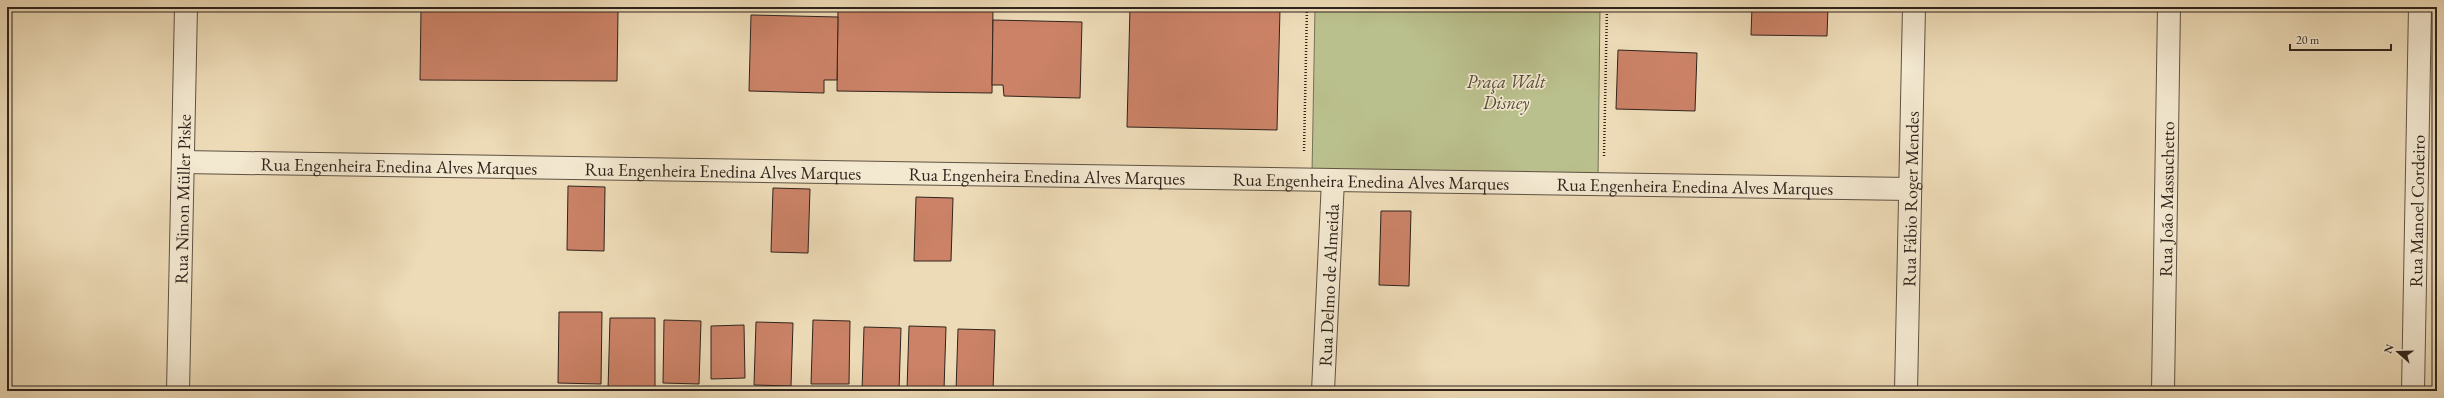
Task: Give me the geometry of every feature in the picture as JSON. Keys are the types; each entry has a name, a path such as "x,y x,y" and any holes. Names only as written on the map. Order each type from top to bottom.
{"street":[{"name":"Rua Ninon Müller Piske","path":"178,391 186,7"},
{"name":"Rua Fábio Roger Mendes","path":"1906,391 1914,7"},
{"name":"Rua João Massuchetto","path":"2163,391 2169,7"},
{"name":"Rua Manoel Cordeiro","path":"2413,391 2420,7"},
{"name":"Rua Engenheira Enedina Alves Marques","path":"183,162 1910,189"},
{"name":"Rua Delmo de Almeida","path":"1323,391 1333,180"}],"path":[{"path":"1304,180 1307,7"},
{"path":"1604,184 1607,7"}],"green space":[{"name":"Praça Walt Disney","path":"1315,7 1600,7 1598,178 1312,174"}],"building":[{"path":"838,7 993,7 992,93 837,91"},
{"path":"1130,7 1280,9 1277,130 1127,127"},
{"path":"1752,7 1828,7 1827,36 1751,35"},
{"path":"421,10 618,11 617,81 420,80"},
{"path":"751,15 838,17 837,80 824,80 824,93 749,91"},
{"path":"993,20 1082,22 1080,98 1004,96 1003,85 992,85"},
{"path":"1618,50 1697,53 1695,111 1616,109"},
{"path":"568,186 605,187 604,251 567,250"},
{"path":"773,188 810,189 808,253 771,252"},
{"path":"916,197 953,198 951,261 914,261"},
{"path":"1381,211 1411,211 1409,286 1379,285"},
{"path":"559,312 602,312 601,384 558,383"},
{"path":"610,318 655,318 655,390 608,390"},
{"path":"664,320 701,321 699,384 663,383"},
{"path":"813,320 850,321 849,384 811,384"},
{"path":"756,322 793,323 791,386 754,385"},
{"path":"744,325 745,378 711,379 711,326"},
{"path":"909,326 946,327 944,390 907,390"},
{"path":"864,327 901,328 899,391 862,391"},
{"path":"958,329 995,330 993,391 956,391"}]}
